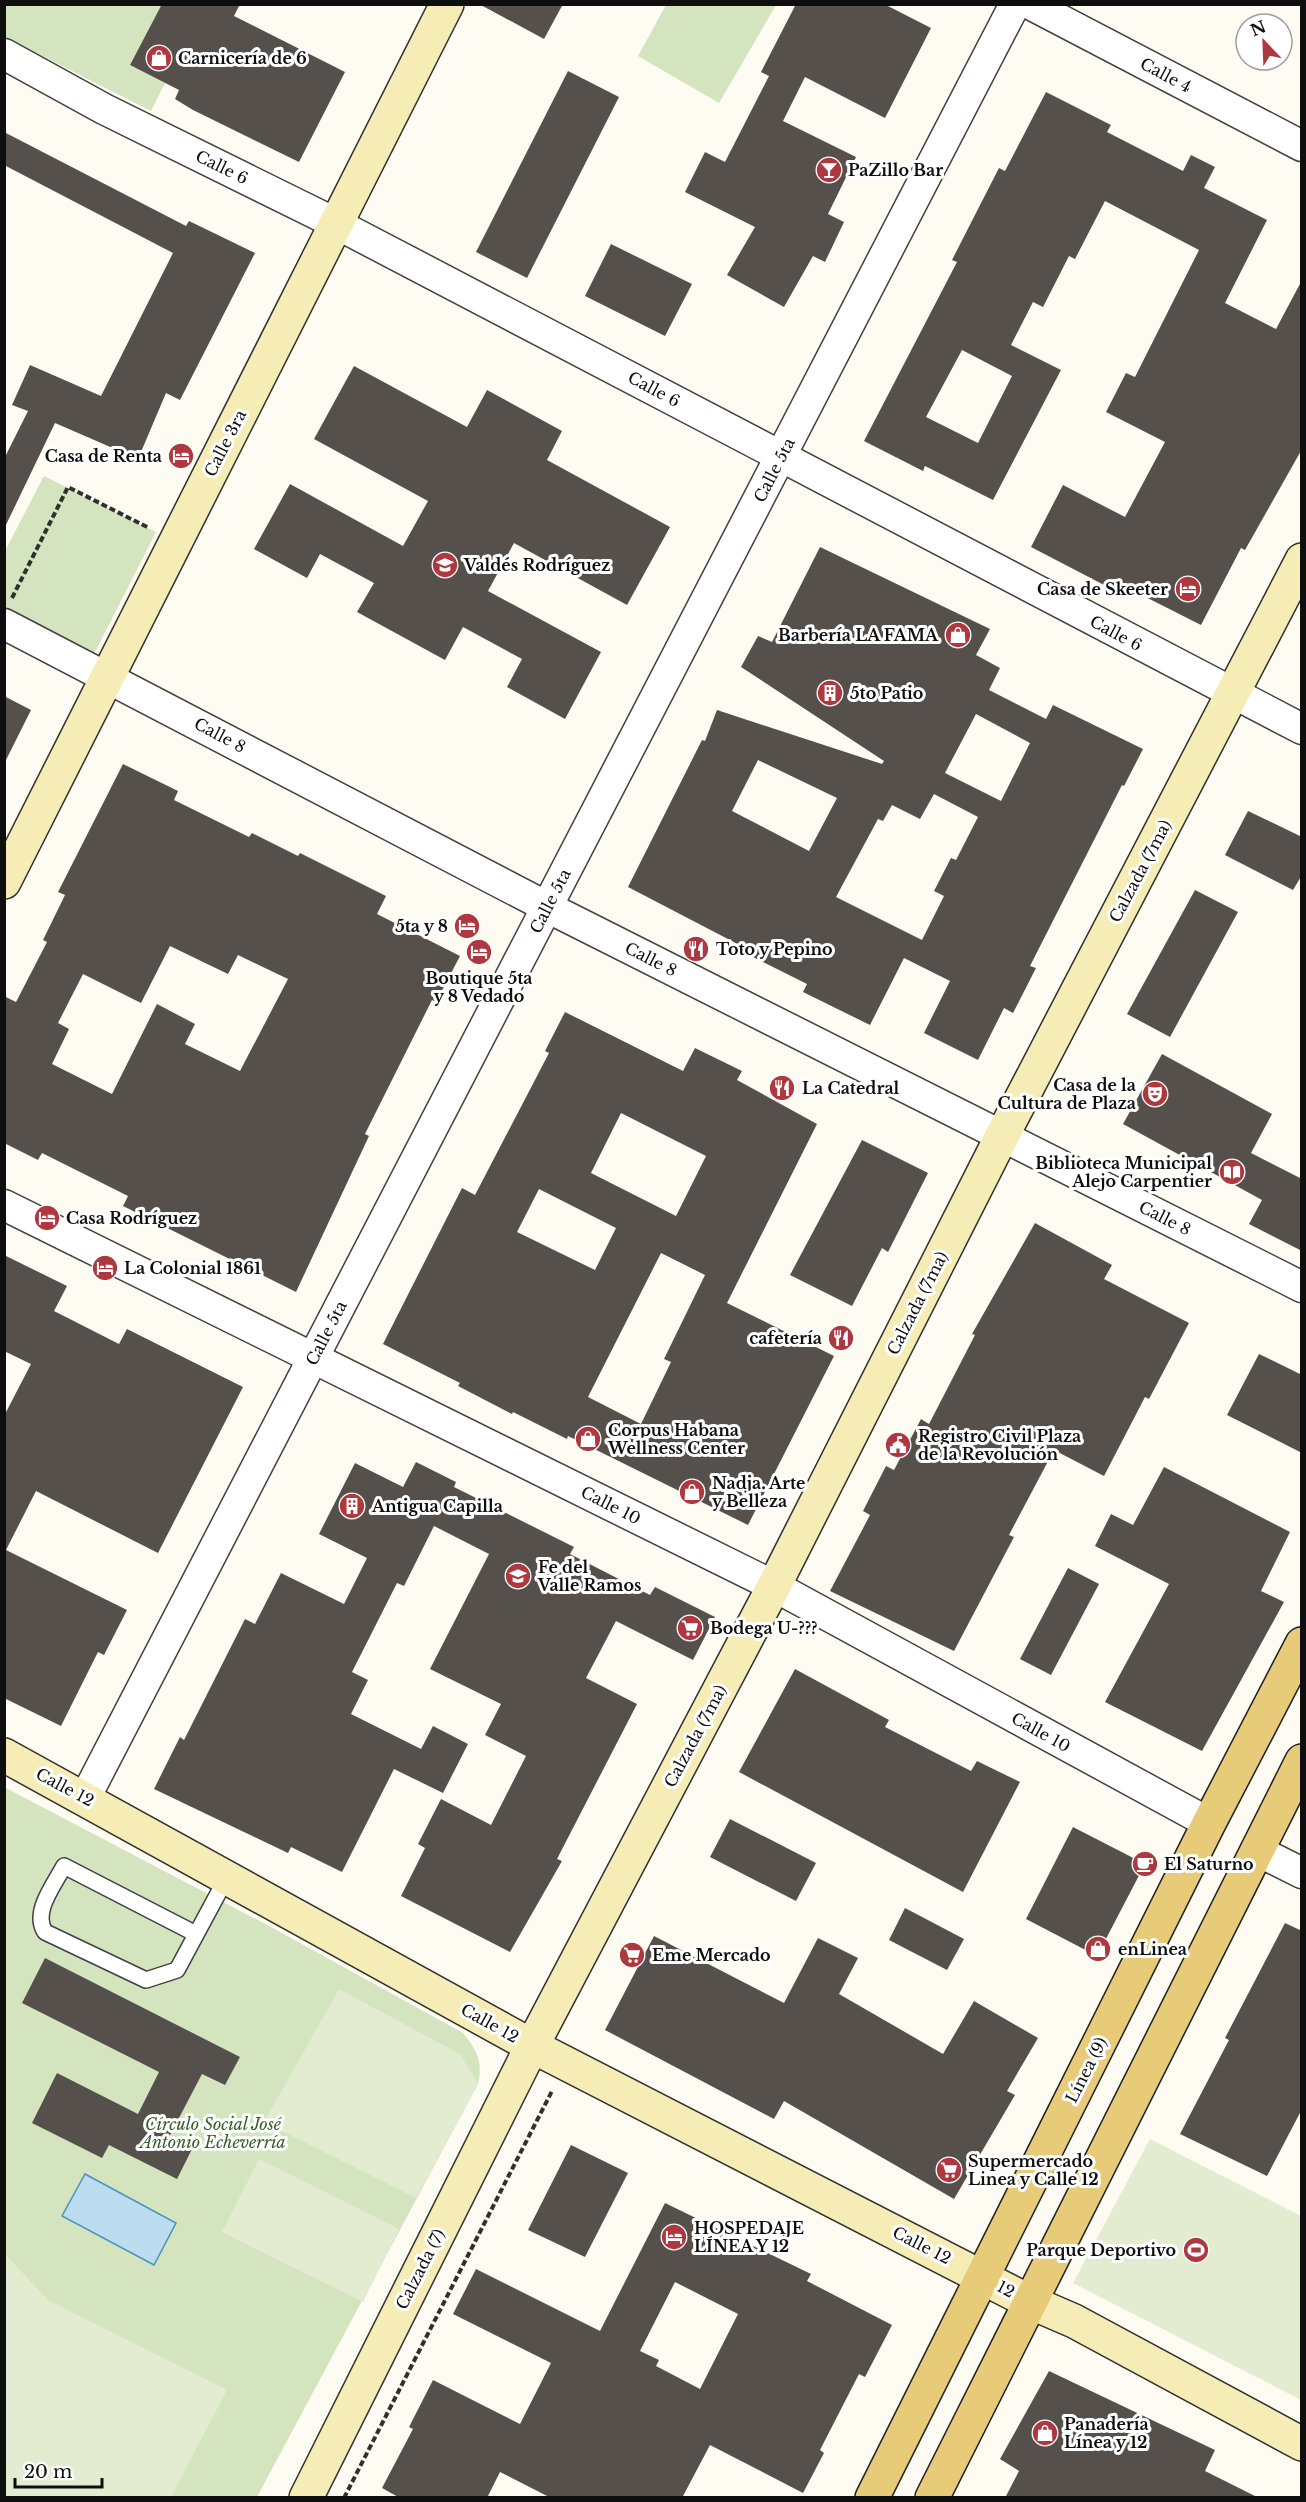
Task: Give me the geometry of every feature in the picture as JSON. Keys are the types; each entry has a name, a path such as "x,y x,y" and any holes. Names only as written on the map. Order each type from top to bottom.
{"main road":[{"name":"Calle 3ra","path":"4,882 447,4"},
{"name":"Calzada (7ma)","path":"532,2046 774,1586 1002,1136 1302,560"},
{"name":"Línea (9)","path":"873,2498 1209,1823 1302,1644"},
{"name":"Calle 12","path":"4,1755 532,2046 983,2276"},
{"path":"932,2498 1302,1761"},
{"name":"Calzada (7)","path":"311,2496 532,2046"},
{"name":"12","path":"983,2276 1030,2302"},
{"path":"1030,2302 1074,2321 1302,2444"}],"street":[{"name":"Calle 5ta","path":"85,1798 1015,4"},
{"name":"Calle 4","path":"1030,4 1302,146"},
{"name":"Calle 6","path":"4,54 104,109 335,223 1302,729"},
{"name":"Calle 8","path":"8,612 108,676 547,907 1302,1287"},
{"name":"Calle 10","path":"4,1205 774,1586 1209,1823"},
{"path":"1256,1850 1302,1873"}],"lane":[{"path":"196,1934 64,1866 41,1911 40,1925 45,1932 146,1980 177,1970 227,1877"}],"path":[{"path":"8,612 68,487 156,532"},
{"path":"344,2498 566,2064"}],"green space":[{"path":"4,5 162,5 130,65 165,83 151,111 5,37"},
{"path":"666,5 776,5 719,103 638,56"},
{"path":"44,476 156,532 94,654 5,609 4,553"},
{"name":"Círculo Social José Antonio Echeverría","path":"4,1787 271,1927 463,2033 478,2057 480,2069 478,2084 257,2497 5,2497"},
{"path":"339,1989 460,2054 478,2084 416,2198 264,2122"},
{"name":"Parque Deportivo","path":"1150,2139 1301,2216 1301,2400 1073,2283"},
{"path":"259,2159 399,2229 363,2302 222,2232"},
{"path":"5,2254 48,2300 227,2390 171,2497 5,2497"}],"water":[{"path":"85,2174 176,2223 154,2265 62,2216"}],"building":[{"path":"162,4 240,4 234,16 345,72 299,162 193,110 175,99 179,90 130,65"},
{"path":"479,4 563,4 544,39"},
{"path":"796,4 884,4 931,28 885,118 805,77 783,121 856,157 828,214 844,222 825,262 813,256 784,307 727,275 755,227 685,192 705,152 725,162 769,76 761,72"},
{"path":"568,71 619,97 527,278 476,252"},
{"path":"1046,92 1111,125 1107,132 1183,171 1191,155 1215,167 1204,188 1267,220 1225,303 1276,329 1302,280 1302,449 1245,550 1241,548 1201,625 1110,579 1106,586 1031,547 1063,485 1125,517 1165,442 1106,412 1126,373 1135,377 1199,250 1105,201 1075,259 1069,256 1043,307 1033,302 1011,345 1061,370 993,500 925,466 923,471 864,441 957,262 952,260 999,168 1005,171","holes":["962,350 1012,376 978,443 926,417"]},
{"path":"4,132 186,226 189,221 255,253 180,400 166,393 138,459 55,423 4,529 4,459 28,411 12,405 30,365 101,396 173,253 4,165"},
{"path":"611,244 692,284 665,336 585,296"},
{"path":"354,366 467,427 487,390 562,431 547,460 670,527 627,605 514,543 488,591 601,652 565,719 507,687 522,659 463,627 445,660 357,612 374,583 320,554 307,578 254,549 290,484 403,546 428,501 314,439"},
{"path":"820,547 990,629 976,655 1000,668 989,690 1046,719 1053,705 1143,749 1124,786 1122,785 1030,966 1036,968 1013,1013 1004,1008 978,1060 924,1033 950,981 904,958 870,1025 803,992 807,984 747,954 749,950 628,887 702,740 705,741 717,710 882,764 884,761 741,667 758,636 772,642","holes":["976,714 1030,743 1001,801 945,773","758,760 837,798 809,851 732,811","934,794 978,817 956,860 951,858 934,891 944,896 922,940 836,897 878,819 883,821 892,805 920,819"]},
{"path":"4,696 31,710 4,764"},
{"path":"123,764 178,791 174,800 249,837 252,833 298,856 300,853 386,896 377,914 460,956 436,1002 432,1000 365,1134 369,1136 296,1292 123,1206 128,1196 42,1153 38,1160 4,1143 4,996 16,1002 47,942 43,940 65,895 58,892","holes":["170,946 228,974 238,955 288,979 240,1071 185,1044 195,1024 157,1004 112,1094 52,1064 69,1029 58,1023 83,974 141,1003"]},
{"path":"1248,811 1302,837 1302,875 1293,890 1225,855"},
{"path":"1195,890 1238,912 1170,1037 1127,1014"},
{"path":"565,1012 683,1071 695,1048 742,1071 737,1080 817,1124 727,1303 834,1356 748,1525 568,1436 567,1439 513,1412 512,1414 458,1386 460,1383 383,1344 462,1188 475,1195 549,1053 545,1051","holes":["621,1113 706,1156 676,1216 591,1173","539,1189 616,1228 595,1270 517,1232","661,1253 705,1275 664,1359 671,1362 641,1424 588,1397"]},
{"path":"1162,1054 1272,1114 1251,1153 1302,1179 1302,1251 1249,1224 1262,1200 1123,1124"},
{"path":"862,1140 928,1173 888,1252 882,1248 852,1306 790,1275"},
{"path":"1035,1223 1112,1265 1104,1279 1189,1323 1149,1399 1145,1397 1104,1476 1054,1450 1009,1535 1014,1537 954,1651 830,1591 870,1515 863,1511 886,1466 894,1470 921,1419 929,1424 975,1335 972,1334"},
{"path":"4,1255 67,1286 54,1311 119,1344 127,1329 243,1387 158,1553 36,1491 6,1550 127,1610 104,1655 98,1652 61,1726 4,1698 4,1416 31,1364 4,1351"},
{"path":"1259,1354 1302,1375 1302,1453 1227,1415"},
{"path":"416,1462 456,1482 454,1487 574,1547 570,1554 650,1595 655,1587 715,1617 693,1660 616,1621 586,1678 637,1704 557,1859 562,1861 510,1952 401,1896 425,1848 418,1844 441,1799 491,1825 526,1756 485,1735 501,1704 430,1669 489,1554 434,1526 404,1586 397,1583 352,1672 368,1680 351,1714 421,1749 433,1726 468,1744 443,1793 394,1769 342,1872 291,1847 288,1853 154,1789 180,1737 184,1740 245,1619 255,1624 281,1573 344,1604 367,1558 319,1534 355,1463 403,1487"},
{"path":"1164,1467 1290,1532 1261,1591 1284,1602 1202,1751 1105,1702 1169,1584 1095,1546 1111,1514 1133,1525"},
{"path":"1068,1568 1099,1584 1051,1675 1020,1659"},
{"path":"795,1669 889,1720 885,1727 971,1771 977,1761 1020,1782 963,1892 739,1772"},
{"path":"730,1819 816,1863 796,1901 710,1857"},
{"path":"1073,1827 1145,1864 1097,1956 1026,1919"},
{"path":"905,1908 964,1939 947,1970 889,1940"},
{"path":"1285,1923 1302,1931 1302,2109 1267,2176 1180,2134 1229,2040 1225,2038"},
{"path":"654,1936 784,2003 818,1938 858,1958 839,1994 943,2054 974,2001 1038,2038 1007,2091 1015,2095 954,2199 784,2101 774,2119 605,2030"},
{"path":"45,1958 240,2057 225,2085 202,2074 169,2137 192,2149 177,2179 109,2145 102,2158 32,2123 57,2073 138,2114 159,2072 22,2003"},
{"path":"571,2145 628,2173 585,2257 528,2230"},
{"path":"665,2203 811,2274 807,2281 892,2325 865,2377 859,2374 820,2450 824,2453 803,2493 710,2445 682,2498 551,2498 500,2472 487,2498 400,2498 382,2488 413,2429 409,2427 433,2380 520,2424 551,2363 453,2314 476,2269 600,2331","holes":["675,2282 738,2314 700,2389 656,2366 659,2360 640,2351"]},
{"path":"1049,2371 1215,2450 1205,2471 1259,2498 1005,2498 1019,2471 1000,2459"}],"place":[{"name":"Carnicería de 6","path":"159,58"},
{"name":"PaZillo Bar","path":"829,170"},
{"name":"Casa de Renta","path":"181,456"},
{"name":"Valdés Rodríguez","path":"445,565"},
{"name":"Casa de Skeeter","path":"1188,589"},
{"name":"Barbería LA FAMA","path":"958,635"},
{"name":"5to Patio","path":"830,693"},
{"name":"5ta y 8","path":"467,926"},
{"name":"Toto y Pepino","path":"696,949"},
{"name":"Boutique 5ta y 8 Vedado","path":"479,952"},
{"name":"La Catedral","path":"782,1088"},
{"name":"Casa de la Cultura de Plaza","path":"1155,1094"},
{"name":"Biblioteca Municipal Alejo Carpentier","path":"1232,1172"},
{"name":"Casa Rodríguez","path":"47,1218"},
{"name":"La Colonial 1861","path":"105,1268"},
{"name":"cafetería","path":"841,1338"},
{"name":"Corpus Habana Wellness Center","path":"588,1439"},
{"name":"Registro Civil Plaza de la Revolución","path":"898,1445"},
{"name":"Nadja. Arte y Belleza","path":"692,1492"},
{"name":"Antigua Capilla","path":"352,1506"},
{"name":"Fe del Valle Ramos","path":"518,1576"},
{"name":"Bodega U-???","path":"690,1628"},
{"name":"El Saturno","path":"1145,1864"},
{"name":"enLinea","path":"1098,1949"},
{"name":"Eme Mercado","path":"632,1955"},
{"name":"Supermercado Linea y Calle 12","path":"949,2170"},
{"name":"HOSPEDAJE LÍNEA Y 12","path":"674,2237"},
{"name":"Parque Deportivo","path":"1196,2250"},
{"name":"Panadería Línea y 12","path":"1045,2433"}]}
